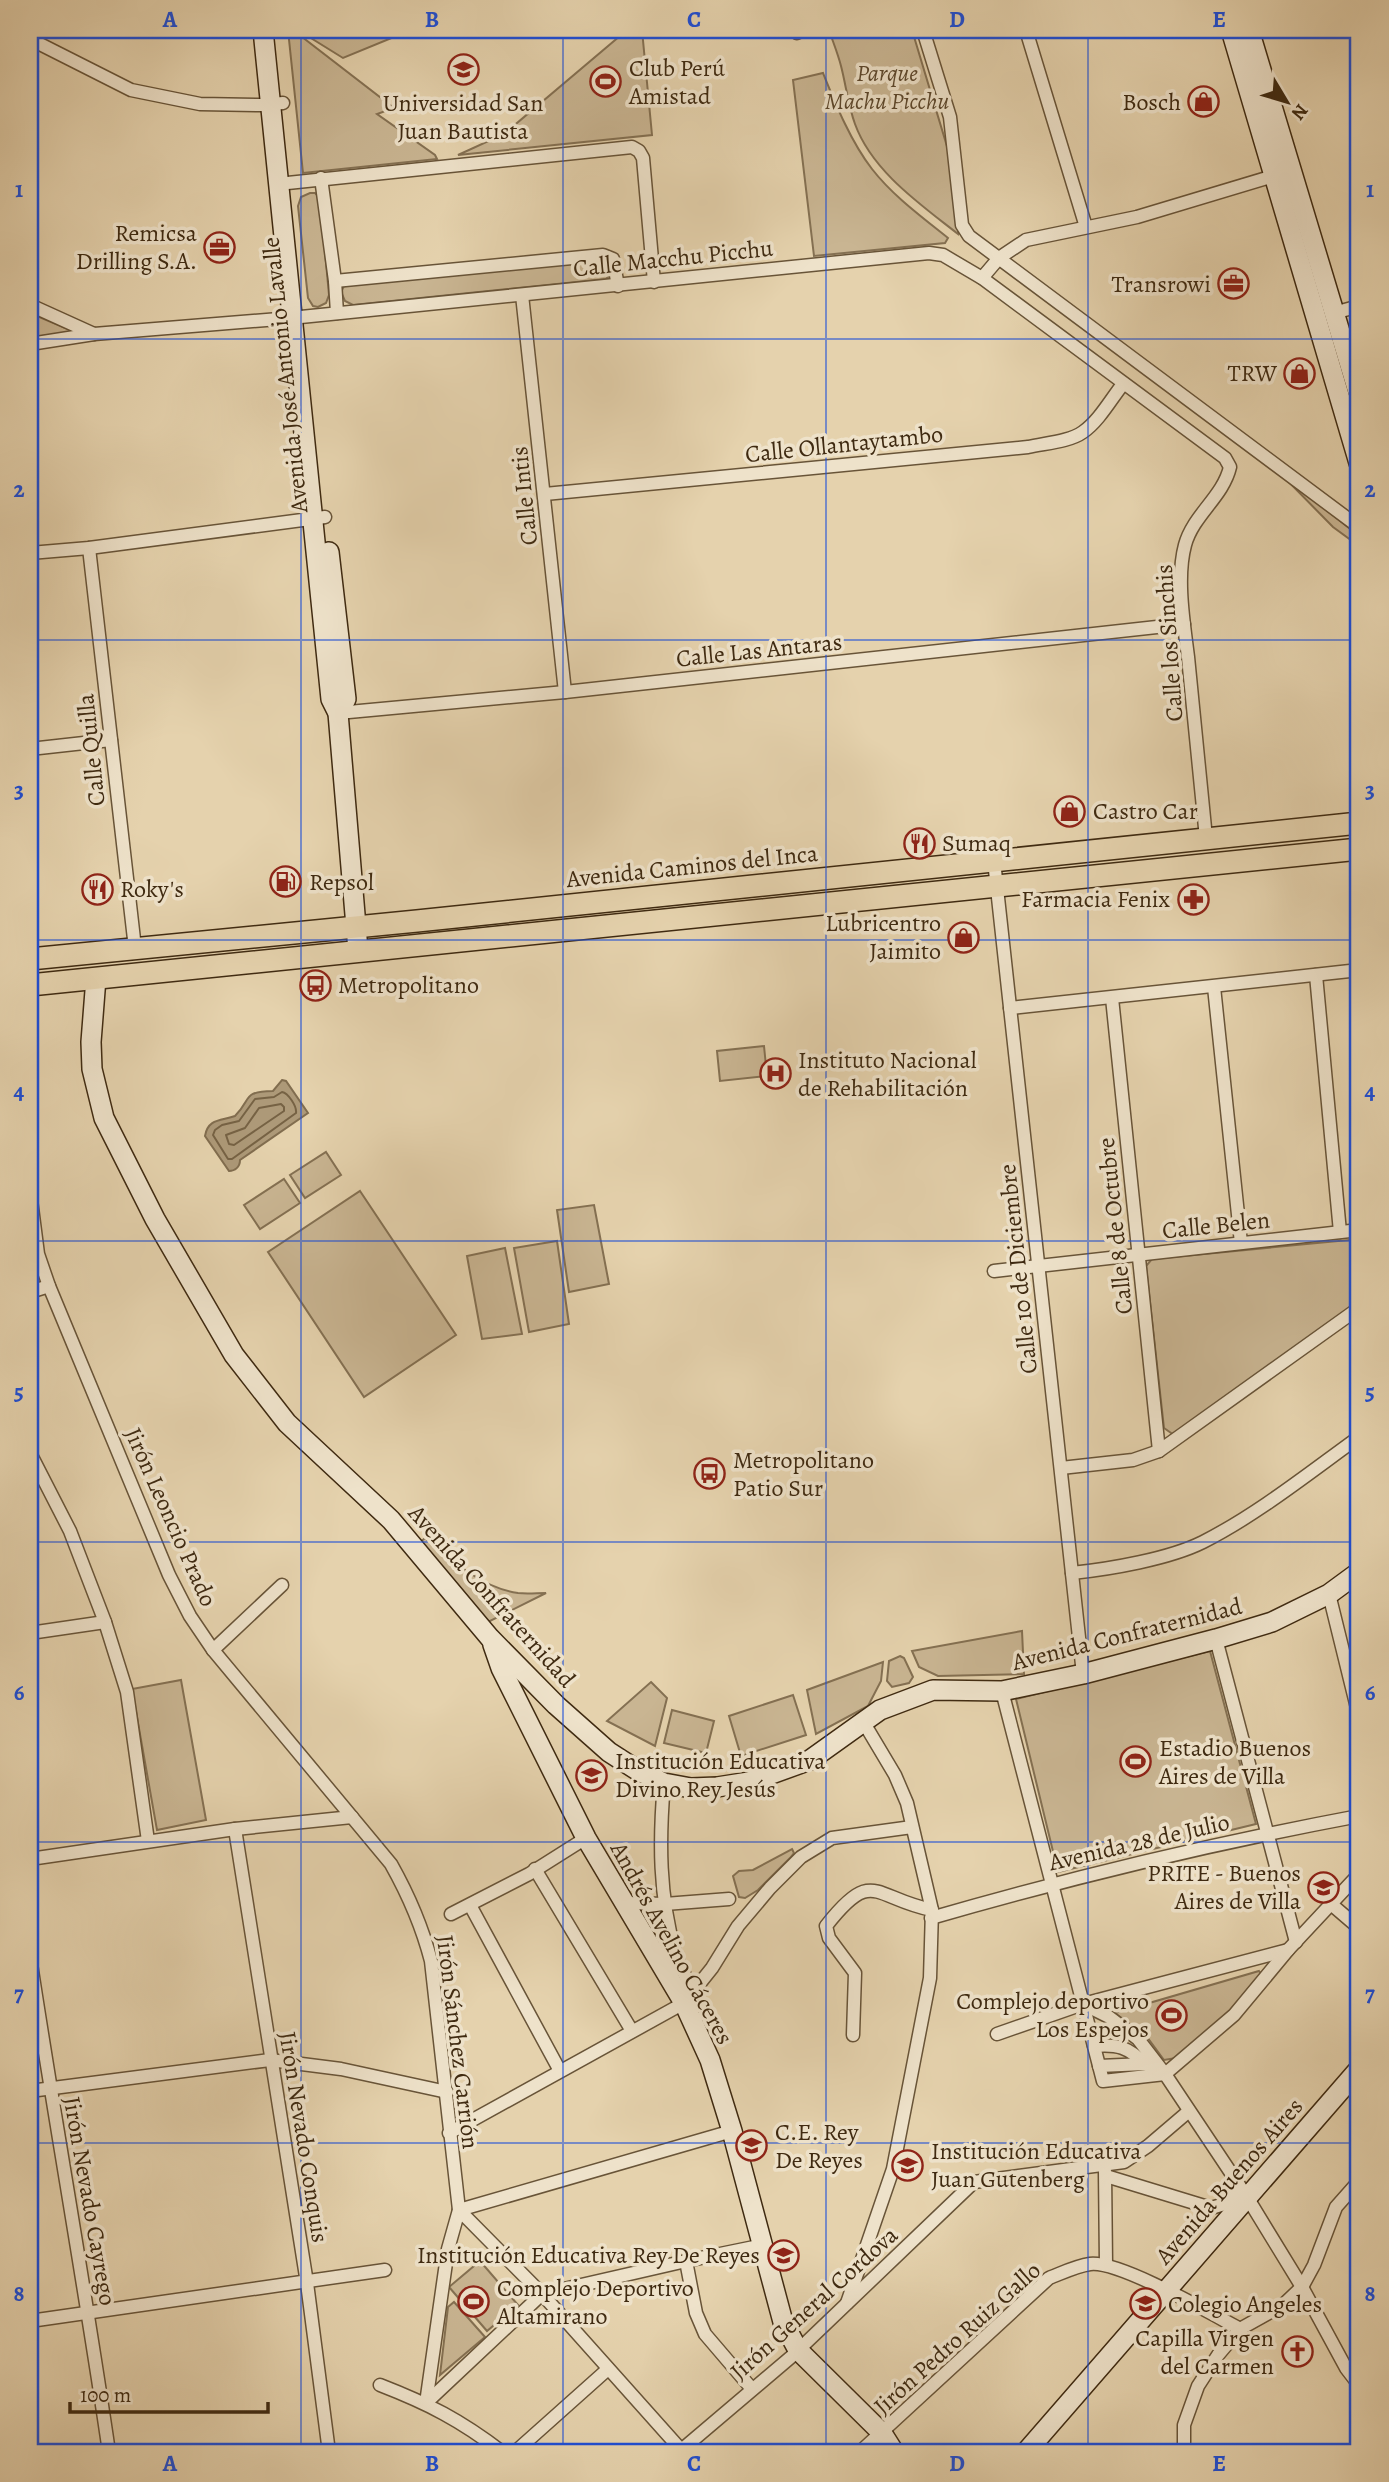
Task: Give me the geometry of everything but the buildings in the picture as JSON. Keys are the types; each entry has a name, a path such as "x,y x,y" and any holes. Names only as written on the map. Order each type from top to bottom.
{"main road":[{"name":"Avenida Caminos del Inca","path":"30,959 1359,823"},
{"name":"Avenida Caminos del Inca","path":"30,985 1359,849"}],"street":[{"name":"Avenida José Antonio Lavalle","path":"263,30 277,103"},
{"name":"Avenida José Antonio Lavalle","path":"275,30 277,103 318,518 331,699 338,713 359,950"},
{"path":"923,30 950,117 962,225 969,236 1359,527"},
{"path":"1026,30 1086,227"},
{"path":"1231,30 1334,313 1359,395"},
{"path":"1249,30 1283,173 1359,463"},
{"path":"30,39 131,90 200,104 277,103"},
{"path":"284,183 632,147 639,151 643,158 654,282"},
{"path":"982,278 999,258 1027,240 1137,217 1283,173"},
{"path":"321,178 337,313"},
{"name":"Calle Macchu Picchu","path":"30,344 94,334 618,286 929,253 943,255 982,278 1225,458"},
{"path":"335,281 603,255 613,259 615,263 618,286"},
{"name":"Calle Intis","path":"522,295 565,692"},
{"path":"30,305 94,334"},
{"path":"1334,313 1359,306"},
{"name":"Calle Ollantaytambo","path":"545,494 1028,447 1071,438 1083,432 1096,420 1123,384"},
{"name":"Calle los Sinchis","path":"1206,838 1184,624 1182,565 1185,544 1193,527 1227,479 1230,467 1225,458"},
{"path":"30,553 89,548 318,518"},
{"name":"Calle Quilla","path":"89,548 135,948"},
{"name":"Calle Las Antaras","path":"338,713 565,692 1184,624"},
{"path":"30,749 111,740"},
{"name":"Calle 10 de Diciembre","path":"994,860 1083,1674"},
{"name":"Avenida Confraternidad","path":"92,953 96,978 91,1042 92,1069 104,1118 155,1219 234,1355 287,1423 391,1520 490,1638 556,1705 609,1752 637,1770 664,1783 691,1788 749,1782 810,1760 880,1710 933,1690 1002,1691 1083,1674 1216,1639 1272,1622 1328,1594 1359,1572"},
{"path":"1010,1008 1359,970"},
{"path":"1316,975 1340,1232"},
{"path":"1214,987 1241,1243"},
{"name":"Calle 8 de Octubre","path":"1112,998 1159,1451"},
{"name":"Jirón Leoncio Prado","path":"30,1192 38,1254 49,1286 169,1575 190,1616 213,1650 352,1817"},
{"name":"Calle Belen","path":"994,1271 1359,1230"},
{"path":"30,1292 49,1286"},
{"path":"1061,1468 1133,1460 1159,1451 1359,1308"},
{"path":"1072,1573 1112,1568 1201,1543 1249,1515 1359,1437"},
{"path":"30,1453 70,1531 105,1622 127,1692 148,1841"},
{"path":"213,1650 282,1585"},
{"path":"1328,1594 1359,1716"},
{"path":"30,1633 105,1622"},
{"name":"Andrés Avelino Cáceres","path":"490,1638 501,1668 586,1838 625,1903 689,1998 732,2131 783,2322 798,2350 882,2433 894,2452"},
{"path":"1216,1639 1292,1946"},
{"path":"1002,1691 1103,2081 1165,2074 1227,2023 1292,1946 1359,1874"},
{"path":"846,2306 893,2169 930,1978 931,1914 906,1803 895,1775 864,1723"},
{"path":"664,1783 659,1839 665,1905 689,1998"},
{"name":"Avenida 28 de Julio","path":"931,1914 1266,1833 1359,1816"},
{"path":"30,1858 234,1829 352,1817"},
{"name":"Jirón Sánchez Carrión","path":"352,1817 391,1864 423,1928 431,1961 459,2210"},
{"path":"449,2133 689,1998 712,1969 738,1926 770,1888 802,1857 832,1838 912,1828"},
{"name":"Jirón Nevado Conquis","path":"234,1829 307,2283 329,2452"},
{"path":"451,1914 536,1869 586,1838"},
{"path":"536,1869 632,2031"},
{"path":"853,2035 855,1973 829,1938 826,1926 849,1899 860,1891 870,1889 931,1914"},
{"path":"625,1903 665,1905 729,1899"},
{"path":"1331,1904 1359,1928"},
{"path":"470,1905 560,2071"},
{"path":"997,2034 1083,2004 1292,1946"},
{"name":"Jirón Nevado Cayrego","path":"30,1957 89,2312 109,2452"},
{"path":"1083,2004 1109,2017 1138,2039 1165,2074 1244,2193 1302,2287 1346,2368 1359,2385"},
{"path":"1094,2046 1123,2047 1165,2074"},
{"path":"30,2091 270,2060 341,2069 447,2092"},
{"path":"1100,2066 1146,2064"},
{"name":"Avenida Buenos Aires","path":"1026,2452 1167,2291 1244,2193 1359,2069"},
{"path":"1105,2170 1124,2162 1147,2146 1189,2111"},
{"path":"459,2210 732,2131"},
{"path":"1105,2170 1211,2208 1228,2203 1244,2193"},
{"path":"1105,2170 1106,2265 1167,2291 1240,2329"},
{"name":"Jirón General Cordova","path":"681,2452 846,2306 974,2182 1105,2170"},
{"path":"1184,2452 1184,2425 1198,2386 1218,2355 1240,2329 1283,2305 1302,2287 1336,2207 1359,2181"},
{"path":"459,2210 542,2294 681,2452"},
{"path":"426,2403 448,2249 459,2210"},
{"path":"426,2403 542,2294 764,2245"},
{"path":"686,2261 696,2314 705,2334 752,2389"},
{"name":"Jirón Pedro Ruiz Gallo","path":"860,2452 1049,2278 1091,2264 1106,2265"},
{"path":"30,2321 386,2270"},
{"path":"515,2452 608,2369"},
{"path":"380,2385 426,2403 471,2428 502,2452"}],"green space":[{"path":"288,30 293,30 394,108 377,114 437,159 303,173"},
{"path":"298,30 411,30 343,58"},
{"name":"Club Perú Amistad","path":"627,30 642,30 652,135 458,155 504,134"},
{"name":"Parque Machu Picchu","path":"829,30 912,30 949,153 959,222 958,234 899,185 873,157 855,124"},
{"name":"Parque Machu Picchu","path":"823,73 844,123 864,158 898,197 948,238 945,243 814,256 793,80"},
{"path":"315,193 320,198 329,295 326,303 318,307 313,306 308,298 298,206 301,197"},
{"path":"601,260 611,269 606,279 353,305 345,301 341,292 345,284"},
{"path":"30,313 77,333 30,337"},
{"path":"1280,473 1359,536 1359,546 1333,527"},
{"path":"764,1046 767,1076 720,1081 717,1051"},
{"path":"326,1152 341,1175 305,1198 290,1175"},
{"path":"284,1179 300,1203 260,1229 244,1205"},
{"path":"360,1191 456,1335 364,1397 268,1252"},
{"path":"594,1205 609,1284 569,1292 557,1210"},
{"path":"1359,1239 1359,1304 1174,1435 1164,1428 1146,1266 1152,1259"},
{"path":"557,1241 569,1324 529,1332 514,1248"},
{"path":"505,1248 522,1334 482,1339 467,1256"},
{"path":"425,1538 468,1572 492,1585 518,1593 546,1593 486,1623 418,1544"},
{"path":"1022,1631 1024,1674 938,1676 919,1667 912,1651"},
{"name":"Estadio Buenos Aires de Villa","path":"1210,1651 1256,1824 1058,1872 1016,1699"},
{"path":"900,1656 904,1658 913,1677 909,1683 892,1687 887,1681 889,1661"},
{"path":"883,1662 881,1681 868,1706 816,1734 807,1690"},
{"path":"181,1680 206,1820 157,1830 132,1689"},
{"path":"651,1682 667,1698 655,1746 607,1721"},
{"path":"793,1695 806,1735 741,1756 729,1716"},
{"path":"672,1710 714,1721 706,1753 664,1743"},
{"path":"792,1849 794,1853 790,1858 758,1890 745,1898 739,1897 733,1876 739,1871 753,1870"},
{"name":"Complejo deportivo Los Espejos","path":"1259,1971 1262,1975 1224,2017 1176,2058 1164,2060 1147,2037 1115,2013"},
{"path":"480,2261 518,2305 487,2331 449,2287"},
{"path":"454,2302 485,2337 440,2375 448,2307"}],"water":[{"path":"282,1080 286,1081 308,1113 240,1160 237,1168 229,1171 205,1136 209,1126 216,1121 235,1116 249,1097 256,1093 273,1091"}],"place":[{"name":"Universidad San Juan Bautista","path":"463,69"},
{"name":"Club Perú Amistad","path":"606,82"},
{"name":"Bosch","path":"1204,102"},
{"name":"Remicsa Drilling S.A.","path":"220,247"},
{"name":"Transrowi","path":"1234,284"},
{"name":"TRW","path":"1300,373"},
{"name":"Castro Car","path":"1070,811"},
{"name":"Sumaq","path":"919,843"},
{"name":"Repsol","path":"286,882"},
{"name":"Roky's","path":"97,889"},
{"name":"Farmacia Fenix","path":"1193,899"},
{"name":"Lubricentro Jaimito","path":"964,937"},
{"name":"Metropolitano","path":"315,985"},
{"name":"Instituto Nacional de Rehabilitación","path":"775,1074"},
{"name":"Metropolitano Patio Sur","path":"710,1474"},
{"name":"Estadio Buenos Aires de Villa","path":"1136,1762"},
{"name":"Institución Educativa Divino Rey Jesús","path":"592,1775"},
{"name":"PRITE - Buenos Aires de Villa","path":"1324,1887"},
{"name":"Complejo deportivo Los Espejos","path":"1172,2015"},
{"name":"C.E. Rey De Reyes","path":"752,2146"},
{"name":"Institución Educativa Juan Gutenberg","path":"908,2165"},
{"name":"Institución Educativa Rey De Reyes","path":"783,2255"},
{"name":"Complejo Deportivo Altamirano","path":"474,2302"},
{"name":"Colegio Angeles","path":"1145,2304"},
{"name":"Capilla Virgen del Carmen","path":"1297,2352"}]}
